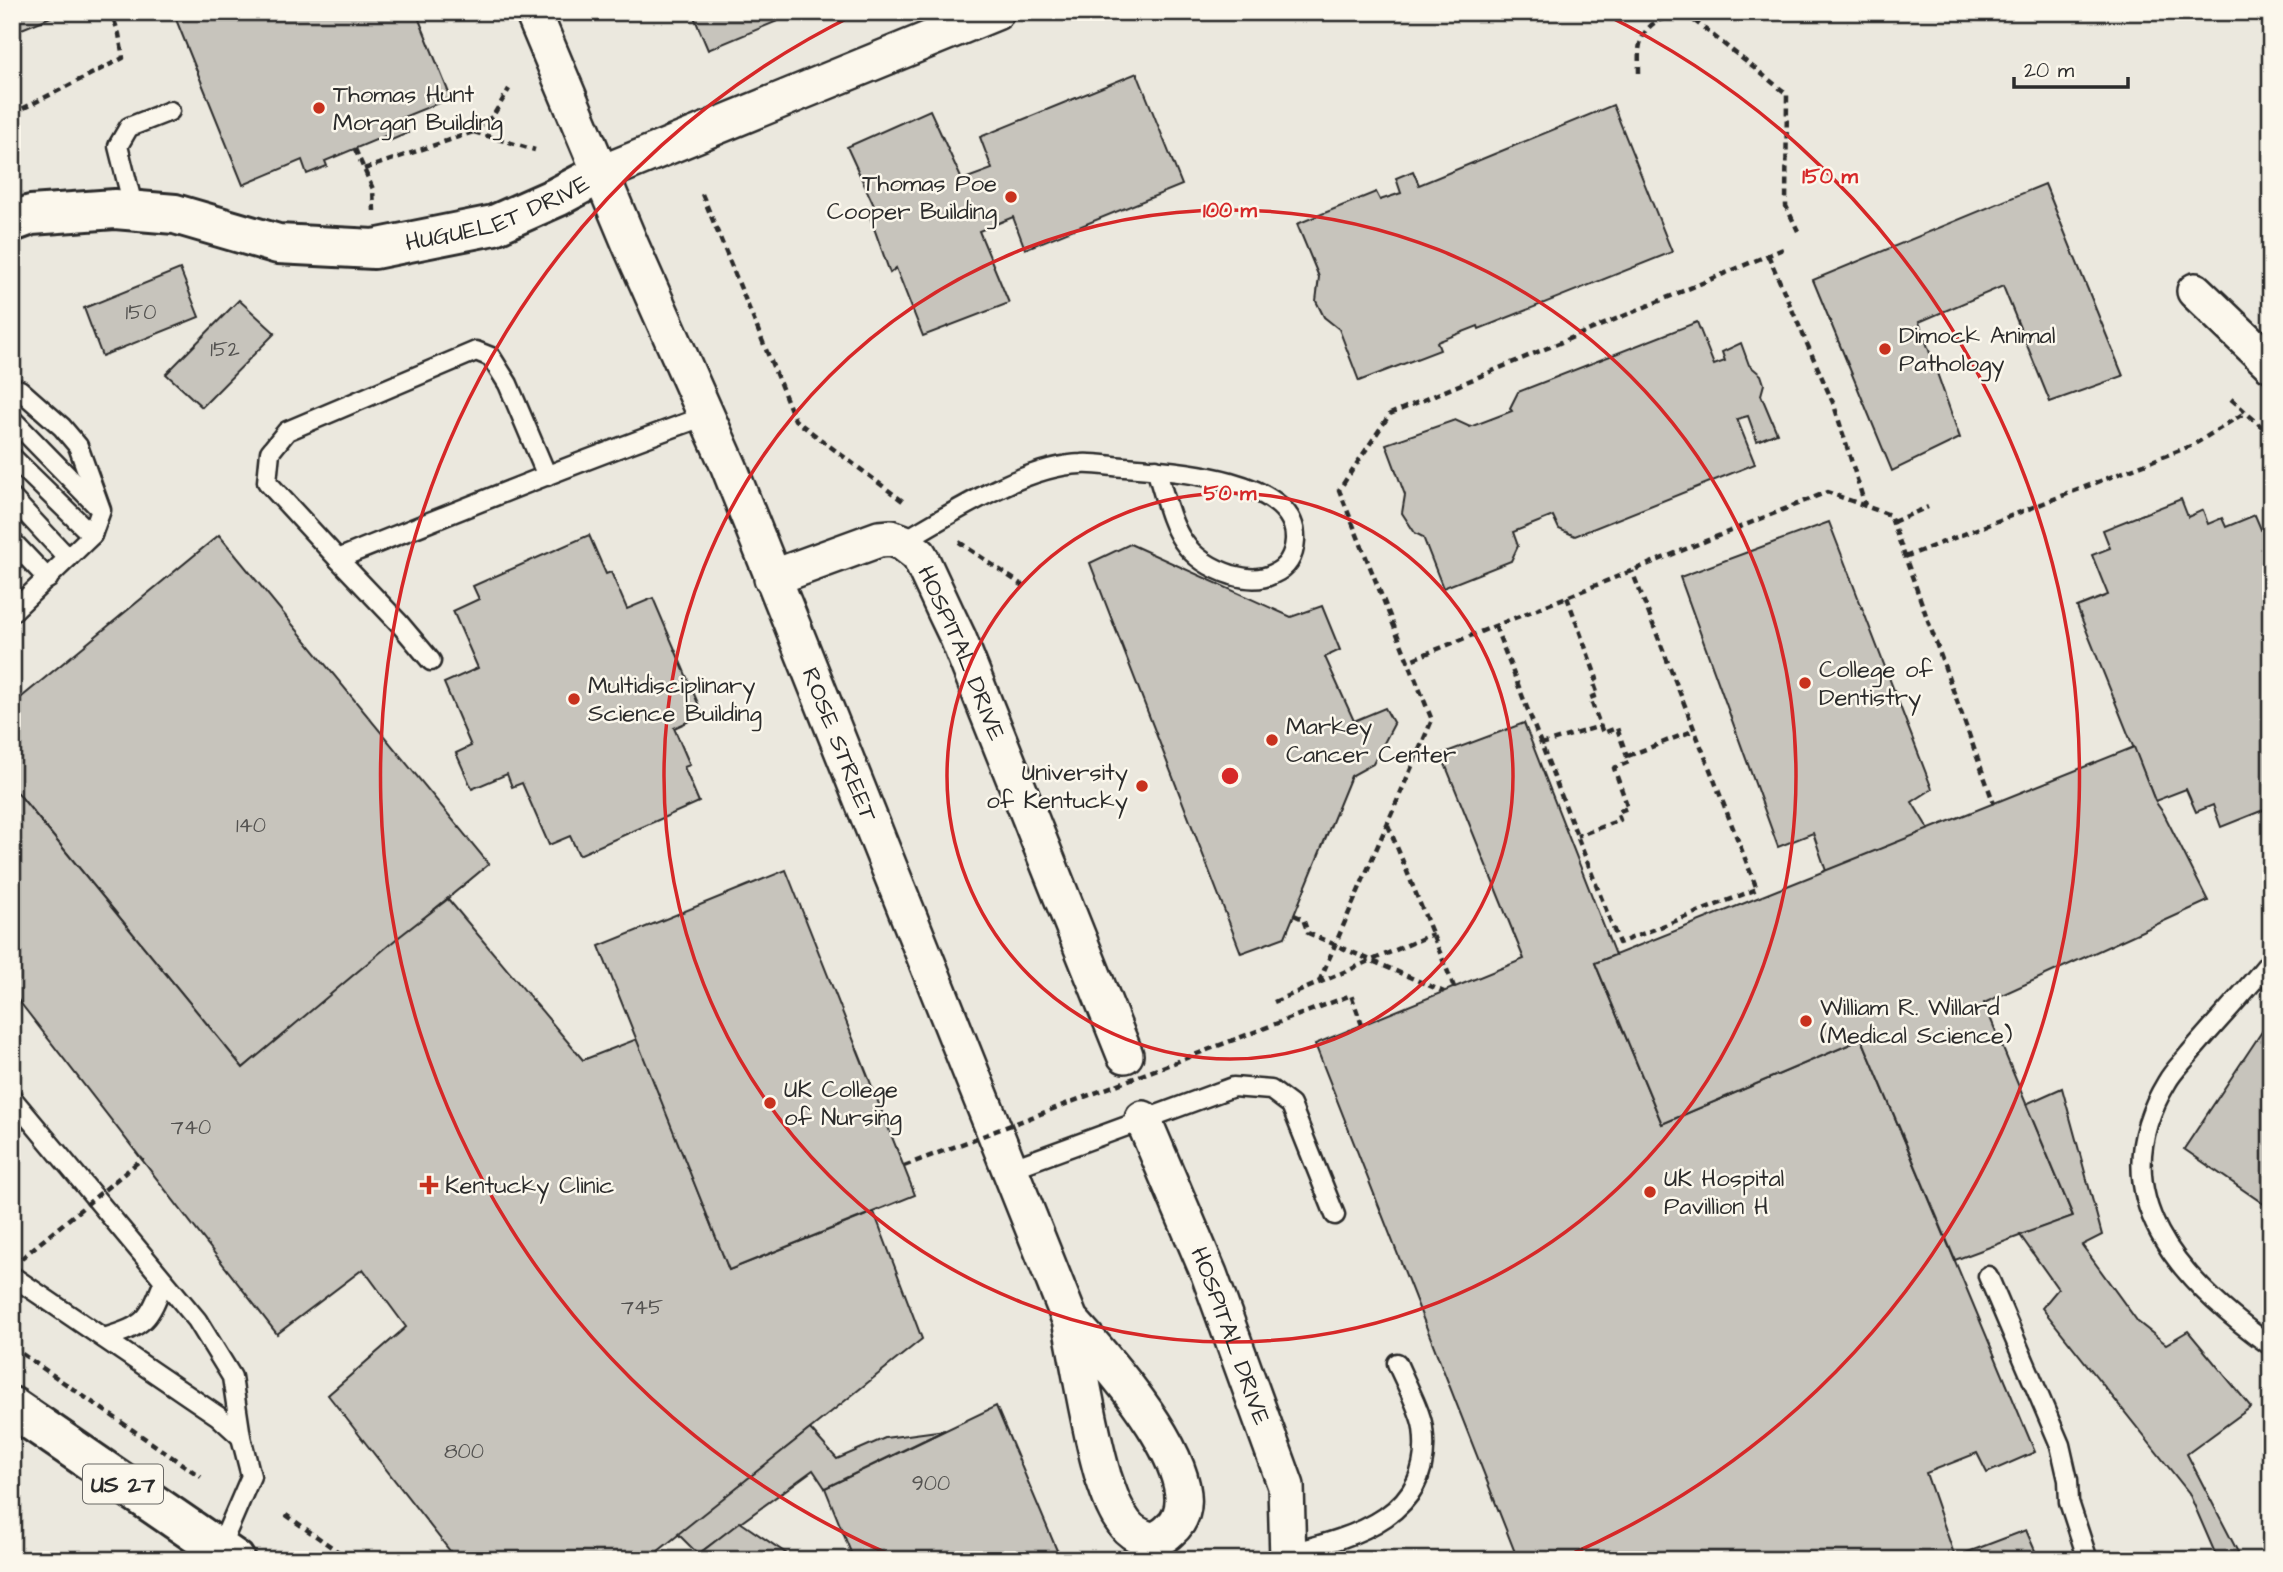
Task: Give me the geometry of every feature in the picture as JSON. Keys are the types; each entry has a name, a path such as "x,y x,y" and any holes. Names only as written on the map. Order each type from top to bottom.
{"street":[{"name":"ROSE STREET","path":"533,12 600,174 706,416 1070,1320"},
{"name":"HUGUELET DRIVE","path":"12,222 31,215 134,210 175,214 278,244 374,249 494,225 600,174 996,12"},
{"path":"2195,291 2271,365"},
{"name":"HOSPITAL DRIVE","path":"772,578 879,539 891,538 902,542 919,555 958,638 1125,1055"},
{"name":"HOSPITAL DRIVE","path":"1143,1119 1209,1274 1286,1486 1288,1557"},
{"path":"1070,1320 1136,1397 1175,1464 1183,1494 1182,1510 1176,1525 1152,1541 1127,1527 1115,1510 1095,1450 1070,1320"},
{"name":"US 27","path":"12,1407 227,1555"}],"lane":[{"path":"134,210 118,146 129,127 170,111"},
{"path":"431,661 267,482 270,452 287,431 475,351 491,356 508,384 547,477"},
{"path":"12,388 20,390 62,427 78,446 101,510 92,535 12,612"},
{"path":"338,559 706,416"},
{"path":"12,419 101,510"},
{"path":"12,457 92,535"},
{"path":"902,542 1028,474 1079,463 1156,469 1187,472 1241,485 1272,500 1286,512 1296,538 1289,563 1266,578 1251,579 1208,565 1185,545 1176,532 1156,469"},
{"path":"12,498 68,558"},
{"path":"12,541 48,579"},
{"path":"2271,960 2168,1079 2150,1112 2141,1182 2148,1210 2158,1233 2176,1258 2201,1288 2237,1322 2271,1346"},
{"path":"1010,1169 1233,1087 1271,1090 1291,1105 1335,1215"},
{"path":"12,1098 197,1320 232,1377 241,1437 251,1476 227,1555"},
{"path":"12,1276 218,1416 241,1437"},
{"path":"1988,1276 2060,1446 2068,1480 2069,1502 2088,1560"},
{"path":"104,1338 134,1329 152,1311 164,1281"},
{"path":"1288,1557 1379,1523 1392,1513 1414,1485 1423,1455 1423,1425 1397,1363"}],"path":[{"path":"12,114 123,58 119,34 111,12"},
{"path":"1639,73 1639,52 1645,33 1664,18 1681,16 1696,22 1787,94 1786,206 1798,231"},
{"path":"364,169 473,132 493,116 509,89"},
{"path":"473,132 535,150"},
{"path":"355,149 373,189 374,218"},
{"path":"702,194 795,419 933,524 1028,589"},
{"path":"1319,982 1432,720 1339,490 1390,414 1783,249"},
{"path":"1768,255 1834,405 1866,506"},
{"path":"2231,399 2271,435"},
{"path":"1905,557 2193,445 2246,412"},
{"path":"1408,661 1827,492 1890,515 1994,804"},
{"path":"1893,522 1928,507"},
{"path":"1495,626 1619,943 1757,889 1632,571"},
{"path":"1567,597 1597,680 1594,681 1598,695 1590,698 1603,733 1617,728 1629,762 1614,768 1628,808 1617,812 1620,820 1577,836"},
{"path":"1541,744 1601,726"},
{"path":"1628,756 1695,730"},
{"path":"1388,824 1454,987"},
{"path":"1294,915 1303,919 1308,933 1444,992"},
{"path":"1274,1002 1433,934"},
{"path":"904,1166 1351,995 1362,1025"},
{"path":"12,1266 143,1158"},
{"path":"12,1347 201,1477"},
{"path":"286,1515 350,1560"}],"shaded area":[{"name":"University of Kentucky","path":"12,12 2271,12 2271,1560 12,1560"}],"building":[{"path":"12,12 63,12 12,33"},
{"name":"Thomas Hunt Morgan Building","path":"173,12 416,12 451,98 401,118 408,133 387,142 385,136 325,161 327,166 307,174 302,160 243,185"},
{"path":"692,12 799,12 708,50"},
{"name":"Thomas Poe Cooper Building","path":"1137,73 1182,185 1025,249 1013,217 979,231 1009,303 923,336 896,268 890,273 869,214 876,210 847,147 930,110 962,180 992,169 980,137"},
{"path":"1613,105 1672,252 1479,329 1478,326 1437,342 1440,350 1359,381 1339,329 1324,317 1316,301 1319,277 1297,224 1376,192 1380,200 1401,193 1396,178 1413,171 1419,185"},
{"name":"Dimock Animal Pathology","path":"2045,184 2123,376 2050,402 2003,286 1919,322 1960,438 1892,471 1813,280"},
{"path":"180,269 199,317 102,356 84,308"},
{"path":"239,300 275,333 202,407 166,374"},
{"path":"1697,322 1714,365 1725,361 1722,352 1741,343 1749,365 1761,375 1764,384 1761,395 1777,433 1757,441 1748,416 1737,419 1755,464 1575,536 1559,529 1553,516 1513,532 1518,546 1511,561 1443,588 1423,537 1415,533 1402,513 1405,495 1386,444 1455,420 1470,427 1512,411 1510,408 1518,392"},
{"path":"2181,499 2188,517 2203,510 2208,524 2222,518 2226,527 2255,515 2271,553 2271,807 2221,827 2213,805 2196,812 2186,789 2155,801 2077,607 2108,595 2092,555 2110,548 2103,530"},
{"name":"College of Dentistry","path":"1829,522 1932,789 1912,802 1929,830 1826,871 1813,833 1778,847 1680,577"},
{"path":"219,535 489,864 243,1068 12,786 12,705"},
{"name":"Multidisciplinary Science Building","path":"589,535 606,574 611,572 627,609 653,598 703,715 674,728 690,765 684,767 699,802 579,855 570,836 549,845 522,783 512,787 507,774 472,789 456,753 471,746 444,683 478,668 453,611 479,599 473,586"},
{"name":"Markey Cancer Center","path":"1130,544 1291,617 1322,606 1340,650 1325,657 1354,721 1385,708 1394,724 1373,764 1351,776 1285,937 1241,953 1090,563"},
{"name":"UK Hospital Pavillion H","path":"1524,723 1615,955 1595,963 1662,1124 1862,1039 2035,1452 1987,1473 1977,1453 1926,1473 1955,1557 1949,1560 1518,1560 1315,1044 1524,959 1441,754"},
{"name":"William R. Willard (Medical Science)","path":"2134,747 2155,801 2208,901 1984,1003 2073,1216 1955,1260 1862,1039 1662,1124 1595,963"},
{"name":"Kentucky Clinic","path":"12,786 243,1068 448,899 583,1060 637,1039 729,1270 874,1212 922,1339 647,1560 457,1560 328,1395 406,1327 363,1269 277,1334 12,992"},
{"name":"UK College of Nursing","path":"786,870 915,1195 729,1270 599,946"},
{"path":"2271,1018 2271,1209 2184,1149"},
{"path":"2062,1088 2102,1235 2082,1245 2138,1322 2166,1344 2188,1331 2251,1407 2187,1454 2242,1560 2218,1560 2189,1493 2042,1308 2058,1289 2020,1235 2073,1216 2026,1104"},
{"path":"996,1406 1061,1560 854,1560 825,1488"},
{"path":"810,1429 837,1459 885,1438 945,1430 825,1488 813,1470 698,1554 678,1534"},
{"path":"740,1522 796,1560 691,1560"},
{"path":"2026,1530 2039,1560 1949,1560 1955,1557"}],"place":[{"name":"Thomas Hunt Morgan Building","path":"319,108"},
{"name":"Thomas Poe Cooper Building","path":"1011,197"},
{"name":"Dimock Animal Pathology","path":"1885,349"},
{"name":"College of Dentistry","path":"1805,683"},
{"name":"Multidisciplinary Science Building","path":"574,699"},
{"name":"Markey Cancer Center","path":"1272,740"},
{"name":"University of Kentucky","path":"1142,786"},
{"name":"William R. Willard (Medical Science)","path":"1806,1021"},
{"name":"UK College of Nursing","path":"770,1103"},
{"name":"Kentucky Clinic","path":"429,1185"},
{"name":"UK Hospital Pavillion H","path":"1650,1192"}]}
